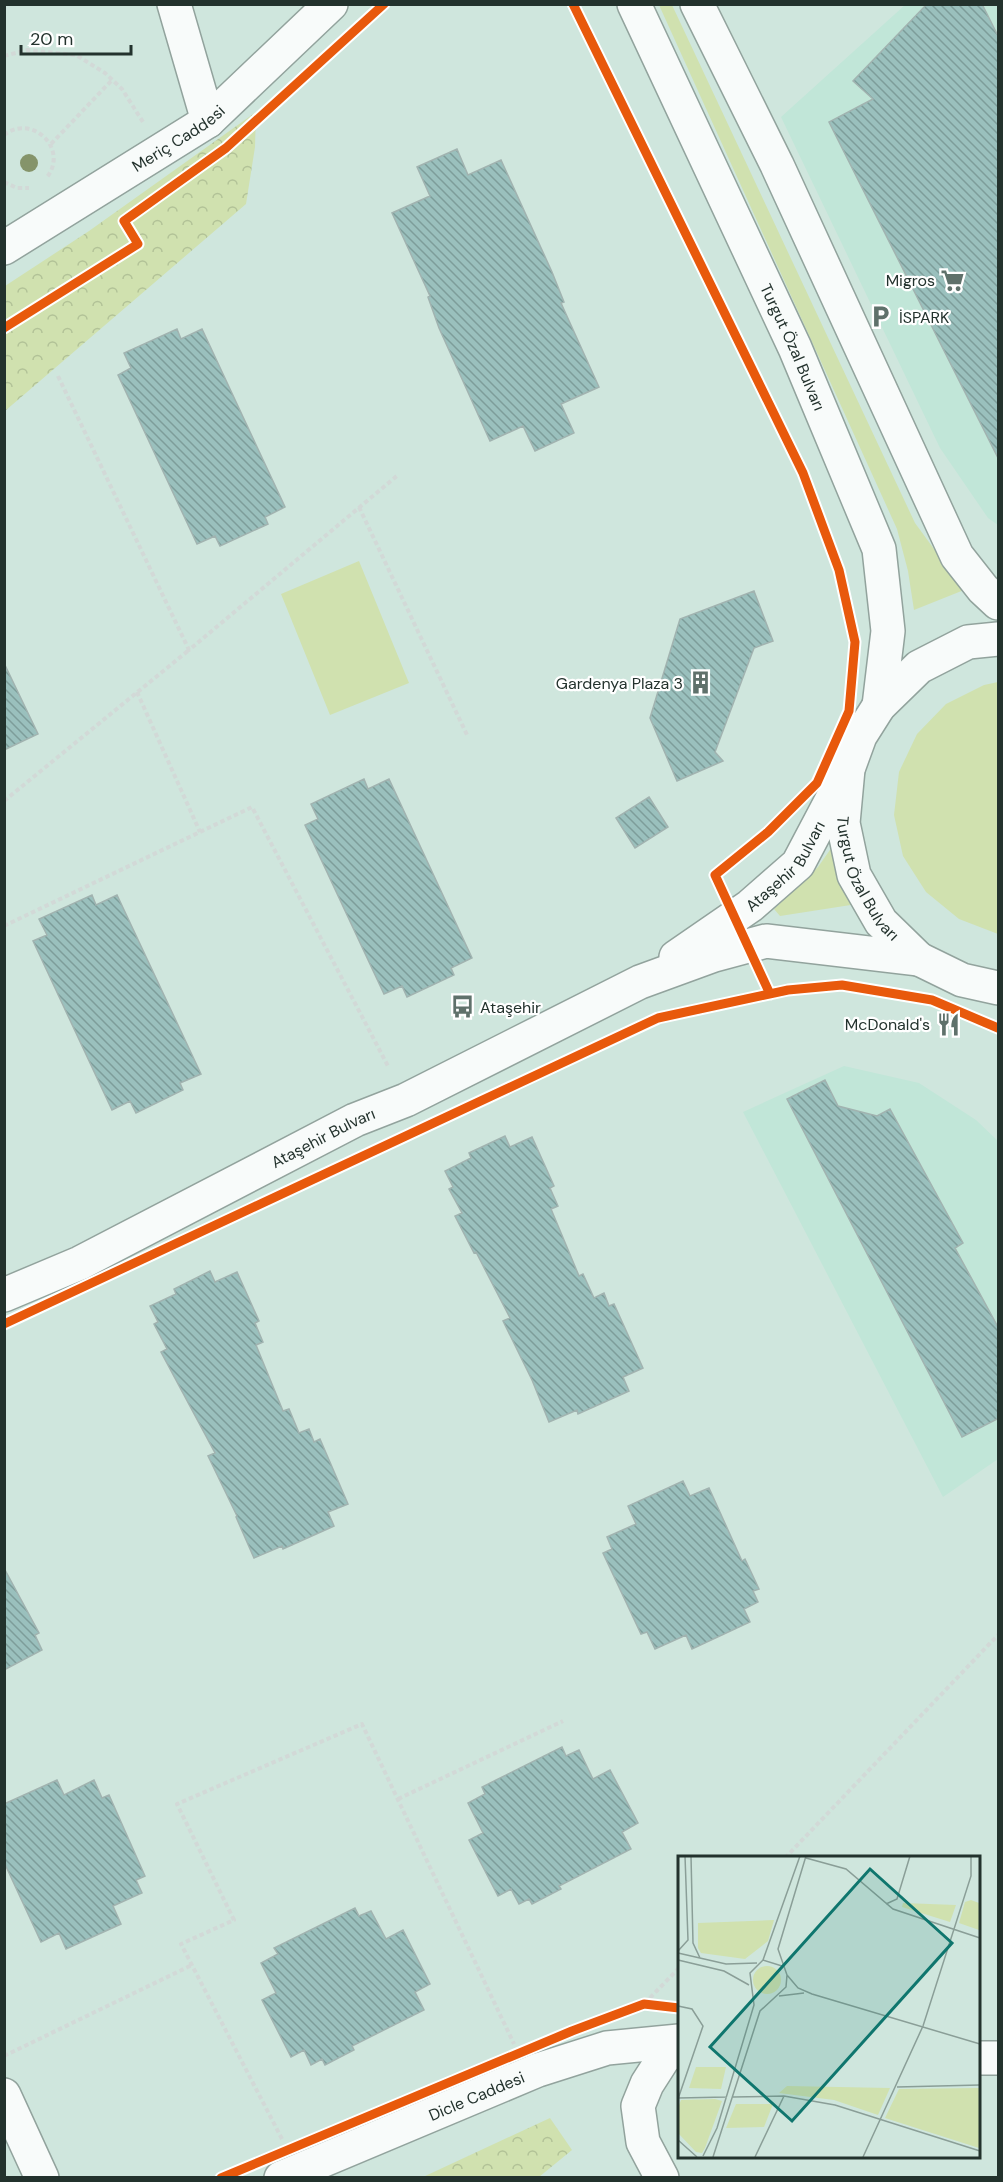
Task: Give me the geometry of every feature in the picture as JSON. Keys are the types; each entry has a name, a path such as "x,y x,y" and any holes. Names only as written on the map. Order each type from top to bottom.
{"street":[{"path":"174,4 208,121"},
{"name":"Meriç Caddesi","path":"4,248 208,121 331,4"},
{"name":"Turgut Özal Bulvarı","path":"634,4 795,348 879,549 888,631 879,706"},
{"path":"697,4 777,165 957,556 983,589 999,603"},
{"name":"Turgut Özal Bulvarı","path":"999,639 968,642 919,667 879,706 860,736 848,769 843,823 854,875 881,922 919,959 962,980 999,988"},
{"name":"Ataşehir Bulvarı","path":"640,982 750,906 798,864 848,769"},
{"name":"Ataşehir Bulvarı","path":"4,1295 80,1263 355,1120 406,1100 640,982 714,955 766,941 919,959"},
{"name":"Dicle Caddesi","path":"289,2174 528,2075 607,2048 678,2043"},
{"path":"662,2178 643,2142 638,2106 647,2084 663,2060 678,2044"},
{"path":"979,2058 999,2058"},
{"path":"4,2095 42,2178"}],"path":[{"path":"4,56 27,50 76,55 122,89 160,151"},
{"path":"51,144 112,80"},
{"path":"4,135 17,128 28,128 37,130 51,144 54,163 45,181"},
{"path":"4,182 17,188 27,189 37,186"},
{"path":"57,376 189,650"},
{"path":"4,801 398,475"},
{"path":"359,507 468,737"},
{"path":"137,692 200,832"},
{"path":"4,926 252,807 406,1100"},
{"path":"787,1856 999,1635"},
{"path":"398,1799 563,1720"},
{"path":"289,2174 181,1944 234,1920 177,1804 362,1724 528,2075"},
{"path":"4,2056 192,1965"},
{"path":"634,2008 650,2007 678,1969"}],"shaded area":[{"name":"Migros","path":"905,5 998,5 998,525 988,518 940,448 781,117"},
{"path":"844,1066 919,1083 976,1120 998,1141 998,1459 943,1497 743,1112"}],"green space":[{"path":"659,5 672,5 915,523 964,590 914,610 908,571 897,529"},
{"path":"256,112 255,147 246,204 5,411 5,286 89,231"},
{"path":"359,561 409,683 330,715 281,594"},
{"path":"998,682 998,934 959,919 926,892 903,856 894,815 899,772 917,734 946,704 984,685"},
{"path":"846,827 870,902 780,916 774,909 818,867"},
{"path":"550,2118 572,2150 539,2177 423,2177"}],"building":[{"name":"Migros","path":"927,4 982,4 999,38 999,460 829,122 873,99 853,81"},
{"path":"457,149 468,175 501,160 552,272 564,302 561,303 599,387 561,404 574,433 535,451 523,426 490,441 439,328 428,297 430,296 392,213 430,196 417,167"},
{"path":"177,329 181,339 202,329 285,507 265,517 268,524 220,546 215,536 197,544 118,375 131,368 124,353"},
{"name":"Gardenya Plaza 3","path":"754,591 773,641 754,648 715,752 723,761 677,781 650,718 680,619"},
{"path":"4,663 38,734 4,750"},
{"path":"364,779 368,789 389,779 472,958 451,968 454,975 407,997 402,986 384,994 305,825 318,819 311,804"},
{"path":"649,797 668,827 635,848 616,818"},
{"path":"92,895 96,905 117,895 201,1074 180,1083 183,1090 136,1113 130,1101 112,1110 33,941 47,935 39,919"},
{"path":"825,1080 838,1106 877,1116 890,1109 963,1243 955,1248 999,1329 999,1418 962,1437 787,1099"},
{"path":"505,1136 510,1147 532,1137 554,1186 550,1188 558,1206 551,1209 579,1276 583,1274 594,1298 604,1293 609,1306 614,1304 643,1368 623,1377 629,1391 578,1414 577,1410 549,1422 532,1380 503,1321 510,1318 455,1216 462,1213 449,1189 453,1187 445,1171 471,1158 469,1153"},
{"path":"210,1271 215,1282 237,1272 259,1321 255,1323 263,1342 256,1345 283,1411 289,1409 299,1433 309,1429 314,1442 320,1439 348,1504 328,1512 334,1526 283,1549 282,1546 254,1558 208,1456 215,1453 161,1352 167,1349 154,1324 158,1322 150,1306 176,1294 174,1289"},
{"path":"683,1481 690,1496 709,1488 742,1561 745,1559 759,1589 753,1591 758,1602 744,1609 750,1622 692,1649 686,1635 655,1649 647,1632 641,1634 603,1553 612,1549 607,1537 636,1524 628,1506"},
{"path":"4,1568 39,1633 35,1635 42,1650 4,1670"},
{"path":"562,1747 566,1756 579,1750 593,1779 610,1770 638,1823 622,1832 631,1849 559,1886 561,1889 532,1904 529,1899 519,1904 511,1889 498,1896 469,1840 483,1833 468,1803 485,1794 482,1787"},
{"path":"57,1780 64,1795 94,1780 102,1798 109,1795 145,1876 136,1880 142,1893 113,1906 121,1924 66,1949 59,1933 41,1942 4,1862 4,1804"},
{"path":"355,1908 359,1916 371,1911 386,1939 403,1930 430,1984 415,1992 424,2010 352,2046 354,2050 325,2065 322,2059 311,2065 304,2050 291,2057 262,2000 276,1993 261,1963 278,1954 274,1948"}],"cycle path":[{"path":"4,328 138,244 124,221 226,148 384,4"},
{"path":"573,4 803,473 839,570 855,642 849,711 817,783 768,832 715,875 770,994"},
{"path":"4,1324 658,1018 788,990 842,985 932,1000 998,1028"},
{"path":"221,2178 572,2031 644,2004 678,2008"}],"place":[{"name":"Migros","path":"953,280"},
{"name":"İSPARK","path":"881,317"},
{"name":"Gardenya Plaza 3","path":"701,683"},
{"name":"Ataşehir","path":"462,1007"},
{"name":"McDonald's","path":"948,1024"}]}
